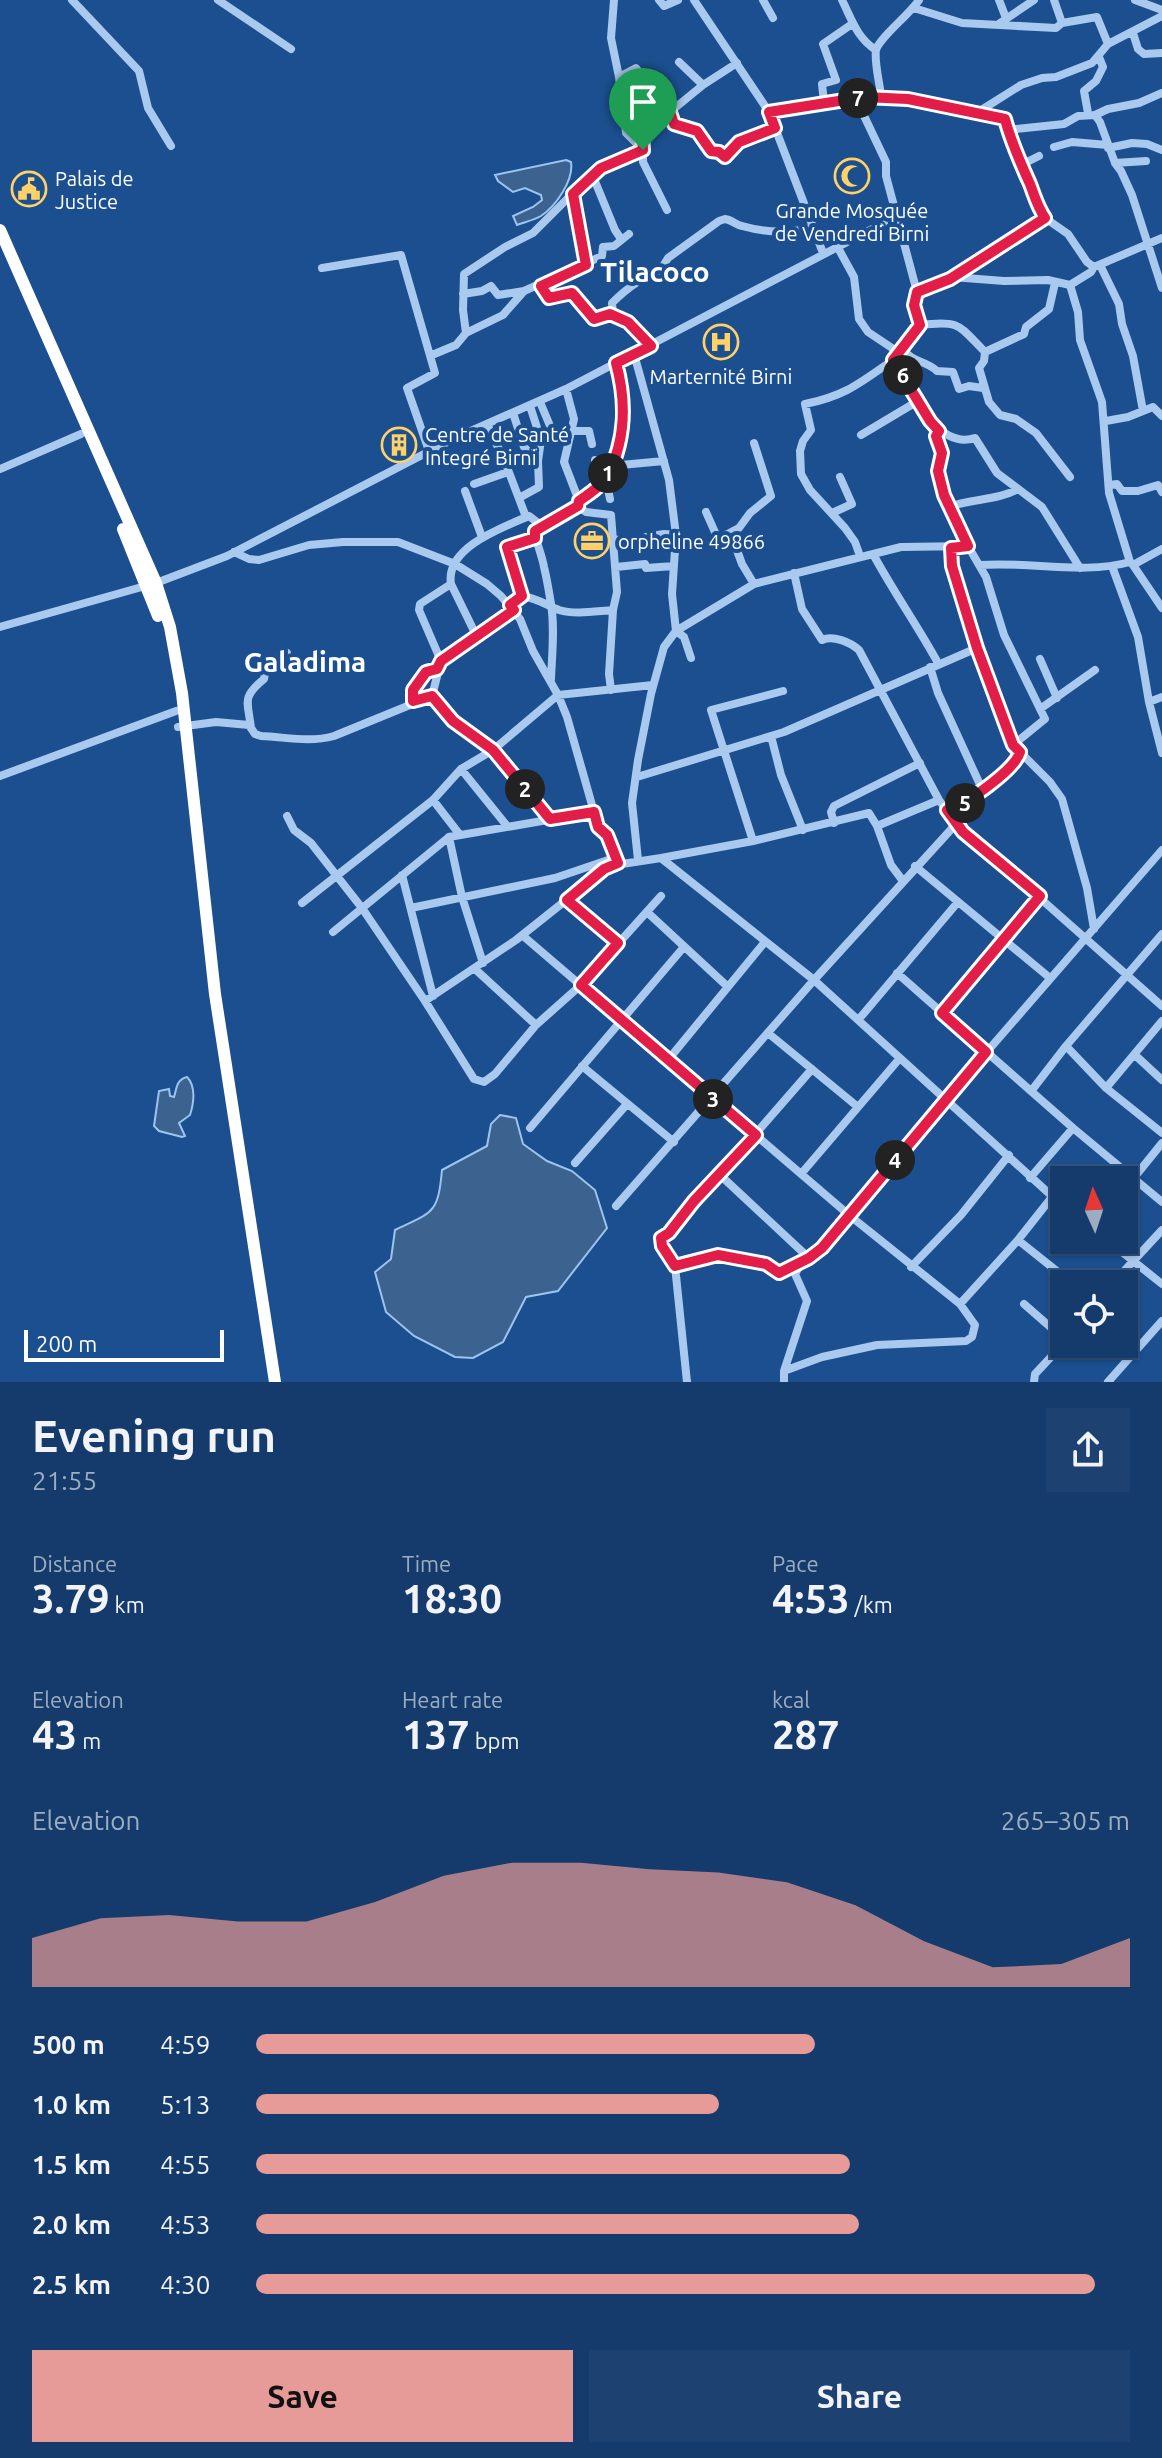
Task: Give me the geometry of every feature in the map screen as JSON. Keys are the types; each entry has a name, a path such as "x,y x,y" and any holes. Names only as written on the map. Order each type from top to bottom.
{"highway":[{"path":"0,230 81,434 151,584"},
{"path":"0,248 37,322 151,584 163,630 178,694 218,1020 275,1382"},
{"path":"178,694 176,711 182,726 216,1058 267,1382"}],"street":[{"path":"72,0 139,71 148,108 171,146"},
{"path":"218,0 291,49"},
{"path":"614,0 611,38 626,133 643,150"},
{"path":"659,0 664,6 678,0"},
{"path":"763,0 773,18"},
{"path":"842,0 852,24 865,42 876,50"},
{"path":"999,0 1002,21"},
{"path":"1010,0 1016,12"},
{"path":"1002,21 1034,0"},
{"path":"1054,0 1062,23"},
{"path":"1135,0 1162,10"},
{"path":"699,2 769,112 823,253"},
{"path":"881,97 876,50 883,38 916,4 962,23 1002,21 1056,28 1062,23 1097,17 1108,44"},
{"path":"975,114 1021,85 1056,77 1092,63 1108,44 1162,16"},
{"path":"824,103 822,84 836,80 823,44 852,24"},
{"path":"1133,33 1138,49 1144,54 1162,53"},
{"path":"1099,57 1103,67 1096,81 1084,91 1091,114 1100,122 1115,163 1132,195 1162,288"},
{"path":"679,62 703,85"},
{"path":"667,210 643,162 642,133 703,85 737,63"},
{"path":"619,77 636,68 670,112 674,124 697,131 711,151 725,157 739,142 775,128"},
{"path":"1007,130 1064,124 1072,119 1139,103 1162,93"},
{"path":"769,112 881,97 908,99 1005,119 1034,201 1045,218 1068,234 1087,262 1097,266 1119,304 1143,411"},
{"path":"856,99 886,162 886,176 917,292 914,305 920,325"},
{"path":"1064,124 1072,142"},
{"path":"1054,147 1072,142 1108,146 1132,143 1147,144 1162,150"},
{"path":"466,333 464,274 533,233 592,174 643,150"},
{"path":"1021,165 1039,156"},
{"path":"1115,163 1146,161"},
{"path":"463,294 491,286 498,295 541,286 602,256 603,247 614,246 625,237 592,174"},
{"path":"573,194 586,265"},
{"path":"0,627 151,584 234,552 429,451 540,402 651,346 897,216"},
{"path":"917,292 952,277 1045,218"},
{"path":"613,314 612,303 625,291 635,287 648,275 660,271 668,258 719,221 731,220 739,226 777,233 813,227"},
{"path":"952,277 1048,280 1070,285 1097,266 1162,238"},
{"path":"837,246 854,277 859,319 868,332 897,353 931,365 937,371 953,372 959,389 969,386 983,388"},
{"path":"322,268 401,255 435,373 407,388 429,451"},
{"path":"985,352 1024,334 1026,327 1049,309 1055,283"},
{"path":"1070,285 1078,312 1080,340 1097,382 1106,421 1109,493 1131,563 1162,605"},
{"path":"541,286 549,298 572,293 594,319 613,314 628,322 651,346"},
{"path":"432,355 456,345 466,333 503,315 524,291"},
{"path":"860,556 855,542 810,490 801,474 800,451 811,430 805,404 848,392 897,353 920,325 941,322 959,326 969,332 985,352"},
{"path":"985,352 979,368 989,402 1000,415 1016,419 1036,433 1070,477"},
{"path":"897,353 918,401 939,431 965,441 975,438 997,473 1042,507 1080,568"},
{"path":"634,354 664,461 676,535 672,594 676,631 684,637 691,658"},
{"path":"610,499 606,479 616,458 625,398 616,363"},
{"path":"566,389 574,419 564,462 578,503 586,512 611,515 617,592 609,674 611,690"},
{"path":"1106,421 1143,411 1162,400"},
{"path":"861,435 918,401"},
{"path":"540,402 556,440"},
{"path":"519,498 539,487 541,440 530,406"},
{"path":"1153,407 1162,416"},
{"path":"513,413 524,447 538,461"},
{"path":"487,424 526,517"},
{"path":"573,431 589,431 592,444"},
{"path":"939,431 936,436 942,453 938,471 949,507 980,565 998,608 1004,635 1045,721 1013,745"},
{"path":"0,469 81,434"},
{"path":"706,512 718,539 731,534 771,496 754,443"},
{"path":"595,460 610,466 664,461"},
{"path":"474,484 508,472"},
{"path":"832,513 852,504 840,477"},
{"path":"550,681 553,638 551,605 535,531 578,503 606,479"},
{"path":"1110,485 1117,484 1122,491 1138,491 1158,485 1162,492"},
{"path":"949,507 1018,489"},
{"path":"465,491 482,537"},
{"path":"477,637 451,584 455,564 482,537 498,528 526,517 532,517 542,526"},
{"path":"498,528 522,596"},
{"path":"731,534 742,564 754,584"},
{"path":"613,539 642,544 646,537 676,535"},
{"path":"507,547 535,538"},
{"path":"234,552 259,560 309,545 398,542 455,564 487,584 512,608 558,695 598,827 607,835 616,860"},
{"path":"638,860 632,803 653,685 664,647 676,631 754,584 860,556 926,545 951,548 968,546"},
{"path":"951,548 952,566 977,648 1013,745 1050,782 1062,799 1087,888 1094,929"},
{"path":"980,565 1112,566 1131,563 1162,549"},
{"path":"873,554 912,615 934,665 938,693 982,789"},
{"path":"616,567 645,564 646,568 674,566"},
{"path":"1112,566 1138,637 1162,753"},
{"path":"794,573 800,605 822,640 829,637 853,645 881,690 939,800 956,824 1162,1006"},
{"path":"432,696 441,661 419,610 420,604 451,584"},
{"path":"522,596 567,611 613,610"},
{"path":"413,701 413,690 426,672 437,669 441,661 477,637 522,596"},
{"path":"637,777 771,736 977,648"},
{"path":"251,729 247,696 251,688 264,679 267,664 287,653"},
{"path":"1040,659 1057,698"},
{"path":"1040,709 1095,670"},
{"path":"302,903 433,800 461,769 493,750 558,695 653,685"},
{"path":"753,841 711,710 783,691"},
{"path":"182,726 216,722 249,725 261,736 290,739 329,737 432,696"},
{"path":"432,696 453,721 493,750 550,819"},
{"path":"1149,702 1162,697"},
{"path":"0,776 176,711"},
{"path":"771,736 777,765 803,830"},
{"path":"947,810 961,806 1018,761 1020,752"},
{"path":"834,823 831,812 834,806 920,763"},
{"path":"461,769 507,826"},
{"path":"433,800 460,835"},
{"path":"877,826 939,800"},
{"path":"333,932 449,837 594,812"},
{"path":"411,908 555,878 616,860 661,858 753,841 869,813 891,865 903,881"},
{"path":"287,816 294,830 311,843 429,998 474,1079 484,1082 495,1074 536,1025 581,985 661,896"},
{"path":"616,1206 915,866 956,824"},
{"path":"449,837 479,966 536,1025"},
{"path":"675,1266 718,1255 766,1264 779,1273 822,1248 986,1052 1162,850"},
{"path":"661,858 859,1019 1050,1195"},
{"path":"429,998 522,935 616,860"},
{"path":"915,866 1050,978"},
{"path":"402,875 429,998"},
{"path":"942,1013 1040,896"},
{"path":"567,900 618,943"},
{"path":"859,1019 958,902"},
{"path":"647,912 728,987"},
{"path":"1032,1090 1162,934"},
{"path":"522,935 849,1215 960,1304 975,1325 972,1337 966,1341 877,1345 822,1357 784,1371"},
{"path":"668,1060 764,943"},
{"path":"530,1128 683,948"},
{"path":"897,973 1118,1166"},
{"path":"1106,1088 1162,1021"},
{"path":"768,1033 858,1107"},
{"path":"1066,1046 1106,1088 1162,1133"},
{"path":"1135,1055 1162,1080"},
{"path":"801,1174 900,1058"},
{"path":"582,1066 674,1142"},
{"path":"687,1382 675,1266 662,1246 661,1238 669,1233 812,1069"},
{"path":"575,1163 627,1104"},
{"path":"1030,1178 1073,1128"},
{"path":"1138,1173 1162,1143"},
{"path":"911,1267 961,1215 1009,1155"},
{"path":"719,1174 806,1259"},
{"path":"1138,1183 1162,1202"},
{"path":"960,1304 1050,1200"},
{"path":"1125,1270 1162,1230"},
{"path":"1018,1240 1056,1270"},
{"path":"1125,1254 1162,1284"},
{"path":"784,1382 784,1371 807,1301 795,1274 806,1259"},
{"path":"1024,1304 1050,1328"},
{"path":"1108,1382 1162,1321"},
{"path":"1034,1382 1035,1374 1050,1357"}],"water":[{"path":"566,160 571,162 570,177 558,199 541,216 517,225 513,216 533,207 542,200 541,195 525,188 513,192 495,175"},
{"path":"187,1077 193,1095 190,1115 179,1123 185,1136 159,1131 154,1126 159,1091 169,1089 170,1096 174,1097 179,1082"},
{"path":"500,1115 516,1118 523,1144 547,1161 572,1171 595,1190 607,1228 558,1291 526,1297 503,1342 473,1358 455,1357 414,1336 386,1312 375,1272 391,1259 395,1230 426,1215 435,1204 442,1170 487,1146 491,1124"}],"place":[{"name":"Grande Mosquée de Vendredi Birni","path":"852,176"},
{"name":"Palais de Justice","path":"29,189"},
{"name":"Marternité Birni","path":"721,342"},
{"name":"Centre de Santé Integré Birni","path":"399,445"},
{"name":"orpheline 49866","path":"592,541"}],"district":[{"name":"Tilacoco","path":"655,271"},
{"name":"Galadima","path":"305,661"}],"route":[{"path":"864,97 908,99 1005,119 1009,139 1031,187 1034,201 1045,218 950,279 917,292 914,305 920,325 893,360 939,431 936,436 942,453 938,471 944,495 968,546 951,548 952,566 977,648 1013,745 1020,752 1018,761 1008,769 961,806 947,810 963,832 1040,896 942,1013 986,1052 822,1248 779,1273 766,1264 718,1255 675,1266 662,1246 661,1238 669,1233 694,1201 756,1135 581,985 618,943 567,900 604,869 618,863 607,835 598,827 594,812 550,819 493,750 453,721 432,696 413,701 413,690 426,672 437,669 441,661 514,610 510,605 522,596 507,547 535,538 535,531 578,506 579,501 606,479 616,458 625,398 616,363 651,346 628,322 613,314 594,319 572,293 549,298 541,286 586,265 573,194 601,168 643,150 642,133 670,112 674,124 697,131 711,151 725,157 739,142 775,128 769,112 864,97"}]}
